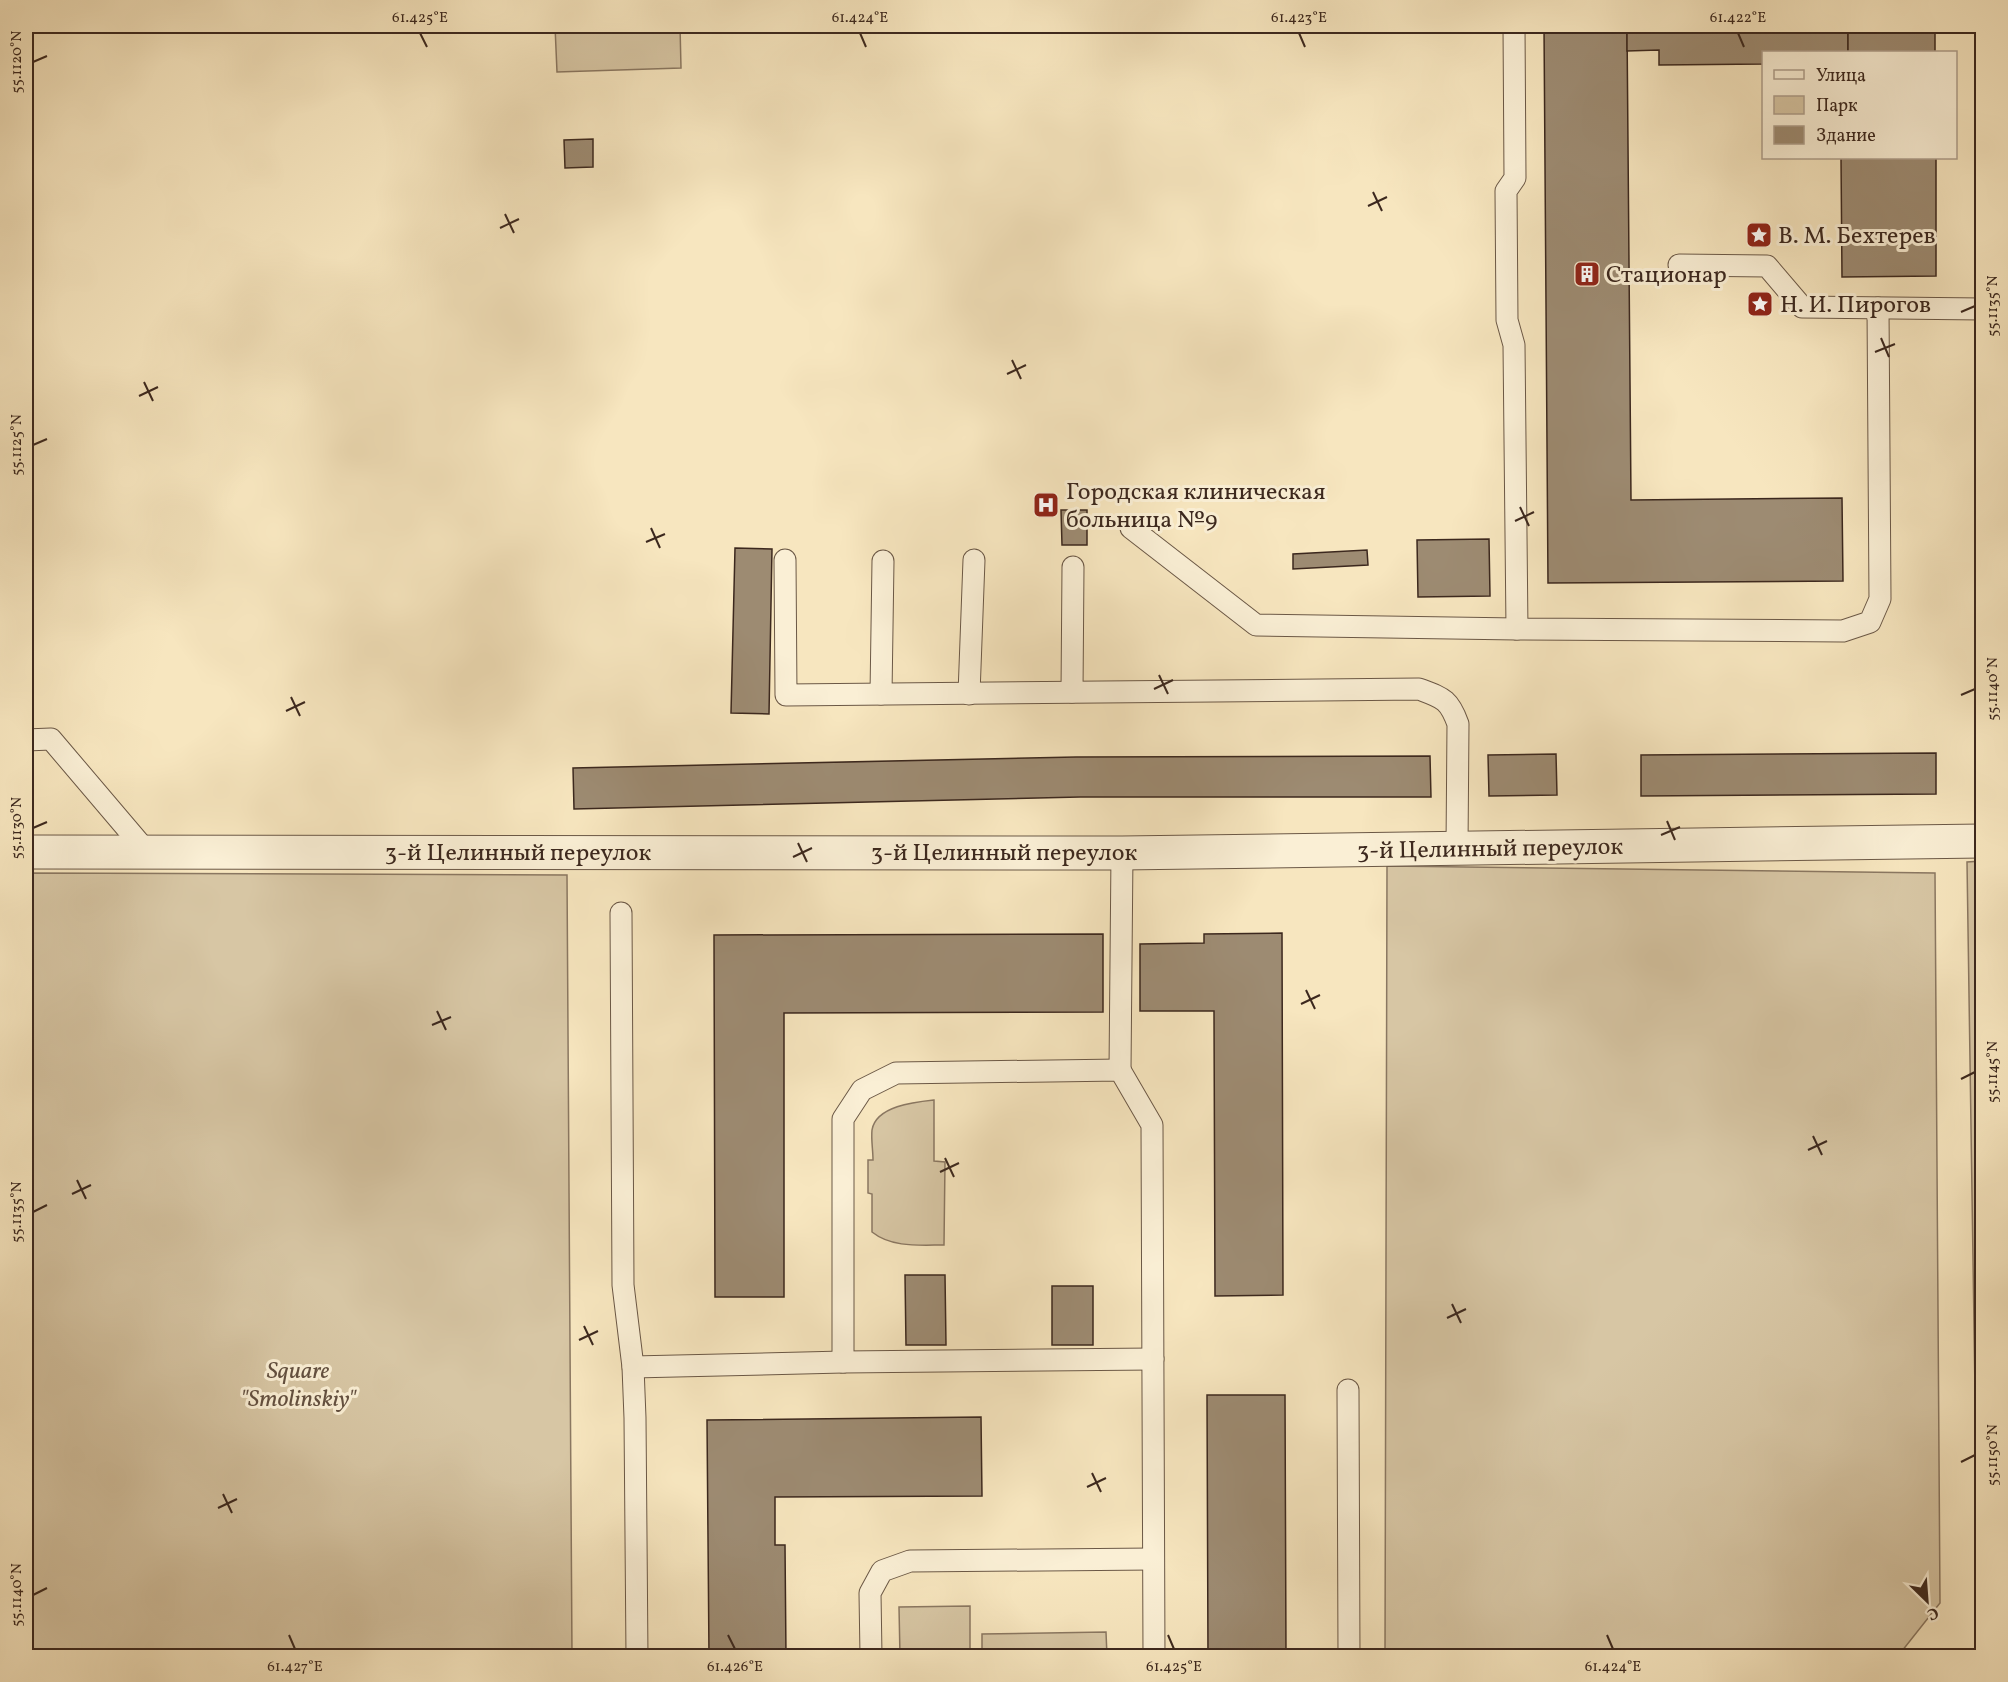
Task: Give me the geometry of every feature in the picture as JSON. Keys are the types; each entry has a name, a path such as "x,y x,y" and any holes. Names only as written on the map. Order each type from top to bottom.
{"street":[{"name":"3-й Целинный переулок","path":"26,852 1122,852 1983,841"}],"lane":[{"path":"1514,26 1515,178 1506,191 1508,320 1514,345 1517,629"},
{"path":"1679,265 1767,266 1802,307 1983,309"},
{"path":"1131,528 1256,624 1517,629 1843,631 1870,622 1880,599 1878,308"},
{"path":"785,560 786,695 1419,689 1442,697 1452,706 1458,724 1457,848"},
{"path":"969,694 974,560"},
{"path":"881,694 883,561"},
{"path":"1072,693 1073,567"},
{"path":"26,740 51,739 147,852"},
{"path":"1122,852 1120,1070 1152,1125 1154,1656"},
{"path":"621,914 623,1285 633,1367 637,1656"},
{"path":"843,1362 843,1119 862,1090 896,1073 1120,1070"},
{"path":"633,1367 1153,1359"},
{"path":"1348,1390 1348,1656"},
{"path":"871,1656 870,1593 882,1571 910,1562 1153,1559"}],"green space":[{"path":"555,26 680,26 681,68 557,72"},
{"path":"1982,861 1982,1656 1979,1656 1967,862"},
{"path":"1387,866 1935,873 1940,1603 1898,1656 1385,1656"},
{"name":"Square \"Smolinskiy\"","path":"26,873 567,875 572,1656 26,1656"},
{"path":"934,1100 934,1161 945,1162 944,1245 916,1245 888,1241 872,1232 872,1194 868,1193 868,1160 873,1160 872,1130 875,1122 888,1110 907,1104"},
{"path":"970,1606 970,1656 900,1656 899,1607"},
{"path":"1106,1632 1107,1656 982,1656 982,1634"}],"building":[{"path":"26,26 70,26 70,29 26,32"},
{"name":"Стационар","path":"1544,26 1627,26 1631,500 1842,498 1843,581 1548,583"},
{"path":"1627,26 1848,26 1848,51 1762,51 1762,64 1659,65 1659,50 1627,51"},
{"path":"1848,26 1935,26 1935,51 1848,51"},
{"path":"593,139 593,167 565,168 564,140"},
{"path":"1841,159 1936,159 1936,276 1842,277"},
{"path":"1061,510 1087,510 1087,545 1062,545"},
{"path":"1489,539 1490,596 1418,597 1417,540"},
{"path":"735,548 772,549 769,714 731,713"},
{"path":"1367,550 1368,565 1293,569 1293,554"},
{"path":"1936,753 1936,794 1641,796 1641,755"},
{"path":"1556,754 1557,795 1489,796 1488,755"},
{"path":"1430,756 1431,797 1080,797 574,809 573,768 1076,757"},
{"path":"1282,933 1283,1295 1215,1296 1214,1011 1140,1011 1140,944 1204,943 1204,934"},
{"path":"1103,934 1103,1012 784,1013 784,1297 715,1297 714,935"},
{"path":"905,1275 945,1275 946,1345 906,1345"},
{"path":"1052,1286 1093,1286 1093,1345 1052,1345"},
{"path":"1207,1395 1285,1395 1286,1656 1208,1656"},
{"path":"981,1417 982,1496 775,1497 775,1545 785,1545 786,1656 709,1656 707,1420"}],"place":[{"name":"В. М. Бехтерев","path":"1759,235"},
{"name":"Стационар","path":"1587,274"},
{"name":"Н. И. Пирогов","path":"1760,304"},
{"name":"Городская клиническая больница №9","path":"1046,505"}]}
